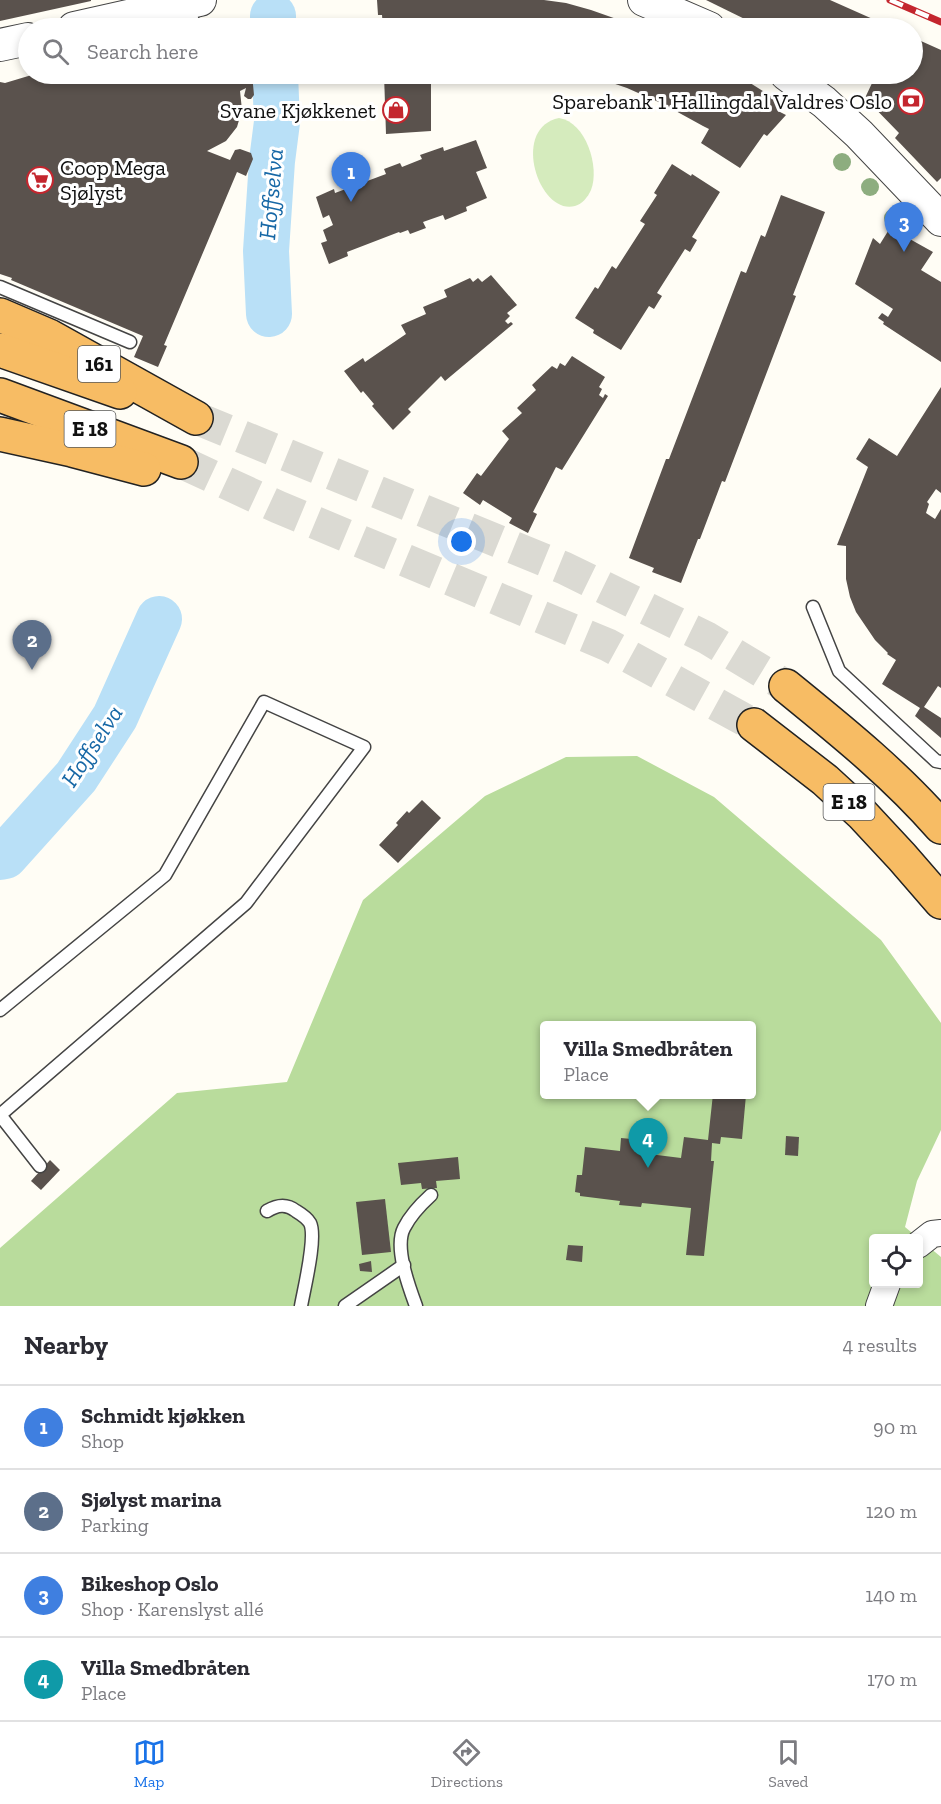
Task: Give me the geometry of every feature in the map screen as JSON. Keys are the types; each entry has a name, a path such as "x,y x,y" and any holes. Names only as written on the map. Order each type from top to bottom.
{"highway":[{"name":"161","path":"0,315 49,336 196,418"},
{"name":"E 18","path":"0,350 196,418"},
{"name":"E 18","path":"0,394 177,470 0,434"},
{"name":"E 18","path":"786,686 895,779 941,827"},
{"name":"E 18","path":"754,725 825,780 862,814 941,902"}],"street":[{"path":"644,0 686,18"},
{"path":"141,18 194,10"},
{"path":"0,45 18,41"},
{"path":"800,84 824,102 859,134 941,220"},
{"path":"923,1241 932,1234 941,1233"},
{"path":"879,1306 886,1288"}],"lane":[{"path":"0,287 130,342"},
{"path":"813,607 839,670 936,761 941,762"},
{"path":"0,1010 165,875 264,702 364,747 246,903 0,1115 40,1166"},
{"path":"416,1306 404,1265 401,1246 403,1229 417,1208 430,1195"},
{"path":"267,1211 277,1205 287,1206 309,1221 311,1250 300,1306"},
{"path":"345,1306 404,1265"}],"green space":[{"path":"559,118 577,128 592,158 594,170 591,190 580,204 575,206 562,206 550,198 535,170 533,153 536,137 544,125"},
{"path":"637,756 714,797 881,940 941,1023 941,1130 917,1181 905,1227 913,1234 869,1234 869,1288 923,1288 923,1242 941,1257 941,1306 0,1306 0,1248 177,1093 287,1082 363,900 485,796 566,757"}],"building":[{"path":"0,0 91,0 91,1 0,21"},
{"path":"377,0 544,0 566,3 614,18 382,18 382,15 378,15"},
{"path":"706,0 830,0 870,18 743,18"},
{"path":"923,42 941,50 941,178 937,182 895,138 899,133 865,98 872,84 923,84"},
{"path":"18,79 18,84 253,84 254,95 251,99 244,96 246,88 240,91 242,110 237,127 226,141 207,151 230,160 235,150 240,149 251,153 253,159 246,176 237,172 164,345 167,346 158,367 134,357 143,336 0,274 0,82"},
{"path":"384,84 431,84 431,131 386,134"},
{"path":"615,84 752,84 785,105 780,112 786,115 767,136 764,134 740,168 701,143 709,129"},
{"path":"476,140 487,168 476,172 487,198 466,207 467,211 445,220 443,215 423,222 426,228 410,234 408,230 399,232 347,252 348,256 329,264 321,243 327,241 323,230 333,225 329,215 323,218 316,197 334,189 335,193 386,174 384,169 400,163 402,167 422,159 420,155 443,147 444,151"},
{"path":"672,164 720,192 692,237 697,240 690,252 685,249 657,293 662,296 654,309 649,306 621,350 593,333 594,330 575,318 595,287 598,289 612,266 616,269 645,224 640,221 657,195 654,193"},
{"path":"781,195 825,212 793,295 796,296 725,482 722,481 681,583 652,572 654,568 629,558 741,271 746,273 761,235 765,237"},
{"path":"890,228 933,252 921,270 941,282 941,362 883,324 884,322 878,318 882,313 888,317 893,309 855,284 873,238 880,244"},
{"path":"491,275 517,305 507,313 510,316 505,321 513,324 445,381 441,376 408,409 411,412 393,430 372,406 374,404 363,391 361,393 344,371 363,358 365,362 406,334 401,325 426,314 423,307 447,297 444,290 470,278 473,282 478,278 482,282"},
{"path":"572,356 605,377 599,387 602,389 599,395 603,398 605,394 608,396 562,470 556,467 533,512 537,514 528,533 509,523 512,518 483,500 480,505 463,493 477,473 481,476 509,439 502,431 522,413 517,408 536,390 532,385 552,366 557,369 560,363 565,366"},
{"path":"941,387 941,493 936,489 927,502 929,504 926,513 935,519 941,509 941,688 938,686 924,707 941,718 941,738 915,716 920,708 882,684 896,660 887,654 875,640 856,612 846,579 846,546 837,545 868,467 856,459 869,438 897,456"},
{"path":"422,800 441,818 398,863 379,845 398,825 396,823 407,811 409,813"},
{"path":"712,1099 746,1099 742,1139 721,1137 720,1144 712,1143 711,1161 714,1161 704,1256 686,1255 691,1208 642,1203 641,1207 619,1205 620,1201 580,1196 580,1193 575,1192 577,1175 582,1175 585,1147 620,1151 621,1138 642,1140 641,1153 681,1158 684,1137 708,1140"},
{"path":"786,1136 799,1137 798,1156 785,1155"},
{"path":"458,1157 460,1179 436,1181 437,1188 422,1189 421,1183 401,1185 398,1163"},
{"path":"50,1160 60,1170 41,1190 31,1181"},
{"path":"385,1199 391,1252 362,1255 356,1202"},
{"path":"568,1245 583,1246 582,1262 566,1260"},
{"path":"371,1261 372,1272 360,1271 359,1264"}],"waterway":[{"name":"Hoffselva","path":"269,314 266,251 277,122 275,84"},
{"name":"Hoffselva","path":"0,857 5,856 76,777 115,717 159,619"}],"tunnel":[{"path":"196,418 564,568 707,638 786,686"},
{"path":"181,462 278,507 608,645 754,725"}],"railway":[{"path":"890,0 941,22"}],"place":[{"name":"Sparebank 1 Hallingdal Valdres Oslo","path":"911,101"},
{"name":"Svane Kjøkkenet","path":"396,110"},
{"name":"Coop Mega Sjølyst","path":"40,180"},
{"name":"Schmidt kjøkken","path":"351,202"},
{"name":"Bikeshop Oslo","path":"904,252"},
{"name":"Sjølyst marina","path":"32,670"},
{"name":"Villa Smedbråten","path":"648,1168"}]}
